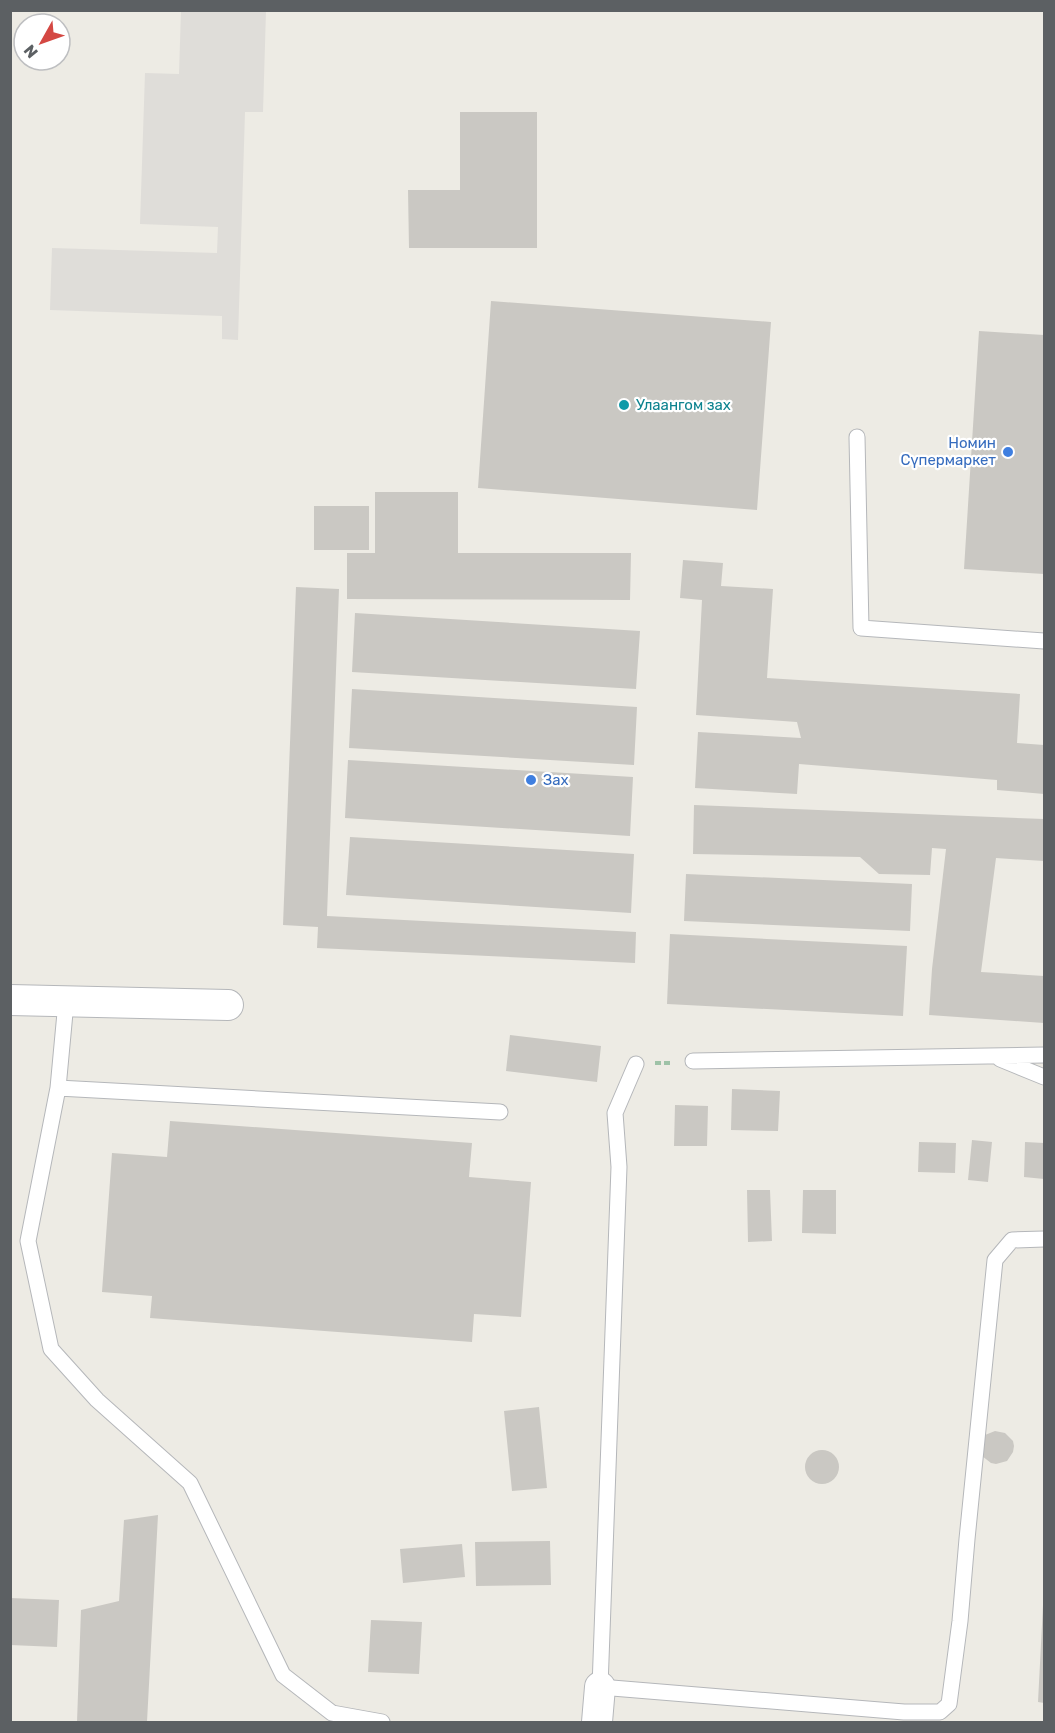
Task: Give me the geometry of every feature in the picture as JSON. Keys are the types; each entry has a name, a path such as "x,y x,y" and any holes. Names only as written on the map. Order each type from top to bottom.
{"street":[{"path":"10,1000 228,1005"},
{"path":"597,1722 600,1687"}],"lane":[{"path":"857,437 861,628 1044,641"},
{"path":"66,1002 58,1088 28,1241 51,1349 98,1400 190,1483 282,1675 332,1713 382,1722"},
{"path":"693,1061 1044,1055"},
{"path":"992,1056 1044,1077"},
{"path":"636,1064 615,1113 619,1167 600,1687 941,1717 949,1704 960,1621 995,1260 1012,1240 1044,1239"},
{"path":"58,1088 500,1112"}],"path":[{"path":"636,1064 693,1061"}],"shaded area":[{"path":"181,11 266,11 263,112 245,112 238,340 222,339 222,316 50,310 52,248 217,253 218,227 140,224 145,73 179,74"}],"building":[{"path":"460,112 537,112 537,248 409,248 408,190 460,190"},
{"name":"Улаангом зах","path":"491,301 771,322 757,510 478,488"},
{"name":"Номин Сүпермаркет","path":"979,331 1044,335 1044,574 964,569"},
{"path":"375,492 458,492 458,553 631,553 630,600 347,599 347,553 375,553"},
{"path":"314,506 369,506 369,550 314,550"},
{"path":"683,560 723,563 721,586 773,589 767,678 1020,694 1017,743 1044,745 1044,794 997,790 997,780 799,764 797,794 695,788 698,732 801,738 797,722 696,715 702,600 680,598"},
{"path":"296,587 339,589 327,916 636,932 635,963 317,948 318,927 283,925"},
{"path":"355,613 640,631 636,689 352,672"},
{"path":"352,689 637,707 634,765 349,748"},
{"path":"348,760 633,777 630,836 345,818"},
{"path":"694,805 1044,819 1044,861 996,858 981,972 1044,976 1044,1023 929,1015 946,849 932,848 930,875 879,874 860,857 693,854"},
{"path":"350,837 634,854 631,913 346,895"},
{"path":"686,874 912,884 910,931 684,921"},
{"path":"670,934 907,946 903,1016 667,1004"},
{"path":"510,1035 601,1046 597,1082 506,1071"},
{"path":"732,1089 780,1091 778,1131 731,1130"},
{"path":"675,1105 708,1106 707,1146 674,1146"},
{"path":"170,1121 472,1143 469,1177 531,1182 521,1317 474,1314 472,1342 150,1318 152,1296 102,1292 112,1153 167,1157"},
{"path":"972,1140 992,1142 988,1182 968,1180"},
{"path":"919,1142 956,1143 955,1173 918,1172"},
{"path":"1025,1142 1044,1143 1044,1179 1024,1177"},
{"path":"747,1190 770,1190 772,1241 748,1242"},
{"path":"803,1190 836,1190 836,1234 802,1233"},
{"path":"539,1407 547,1488 512,1491 504,1411"},
{"path":"995,1431 1005,1433 1013,1441 1014,1446 1007,1461 996,1464 982,1456 985,1435"},
{"path":"822,1450 834,1455 839,1467 834,1479 822,1484 810,1479 805,1467 810,1455"},
{"path":"158,1515 147,1722 77,1722 81,1610 119,1601 124,1520"},
{"path":"550,1541 551,1585 476,1586 475,1542"},
{"path":"462,1544 465,1577 403,1583 400,1549"},
{"path":"10,1598 59,1600 57,1647 10,1645"},
{"path":"1044,1606 1044,1703 1038,1702"},
{"path":"371,1620 422,1622 419,1674 368,1672"}],"place":[{"name":"Улаангом зах","path":"624,405"},
{"name":"Номин Сүпермаркет","path":"1008,452"},
{"name":"Зах","path":"531,780"}]}
